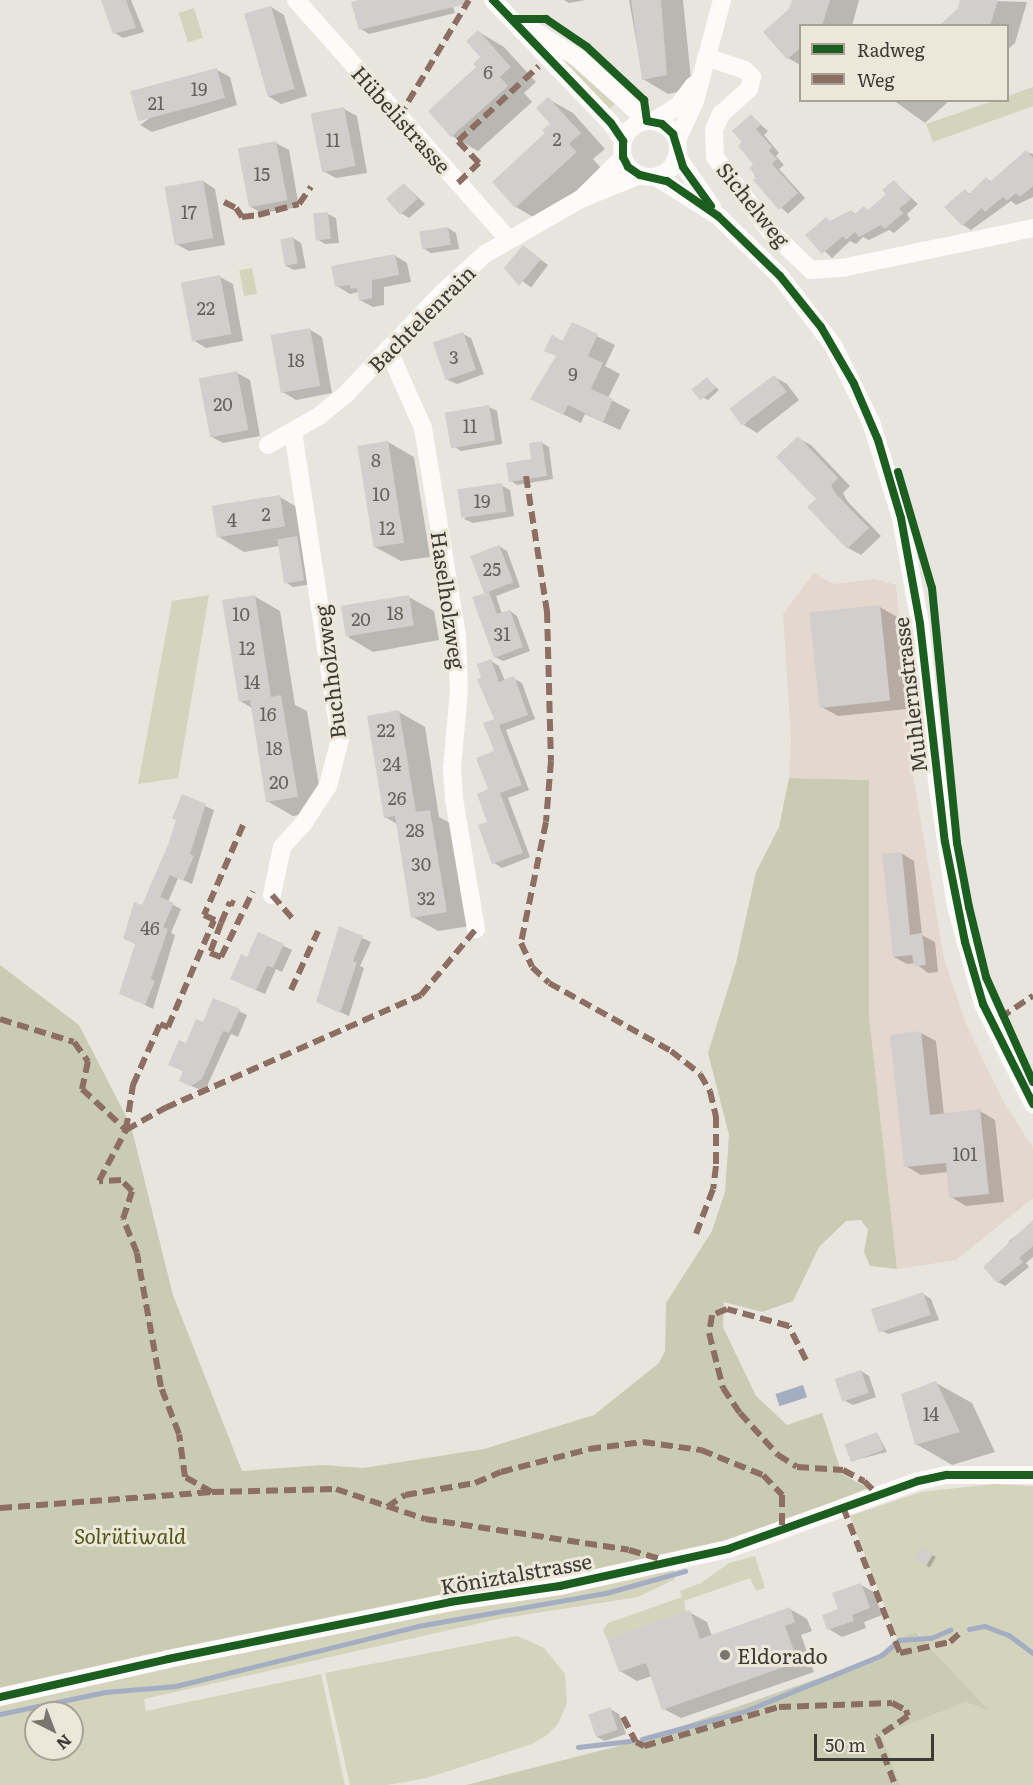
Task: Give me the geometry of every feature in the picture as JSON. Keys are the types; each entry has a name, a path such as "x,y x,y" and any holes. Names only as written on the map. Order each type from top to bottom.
{"street":[{"name":"Hübelistrasse","path":"296,0 508,239"},
{"name":"Muhlernstrasse","path":"493,0 513,19 539,52 611,123 623,149 628,167 718,216 780,276 821,327 854,384 878,440 901,518 920,624 938,789 956,906 983,1004 1033,1104"},
{"path":"648,176 669,170 695,101 697,81 722,0"},
{"name":"Muhlernstrasse","path":"513,19 578,58 651,121 668,128 677,148 718,216"},
{"name":"Sichelweg","path":"706,57 745,70 752,78 749,89 721,114 714,130 715,157 769,230 811,270 842,268 1033,228"},
{"path":"623,149 632,128 651,121 678,106 697,81"},
{"name":"Bachtelenrain","path":"579,200 623,149"},
{"name":"Bachtelenrain","path":"268,445 292,433 347,393 442,293 508,239 579,200 648,176"},
{"name":"Haselholzweg","path":"388,349 423,428 457,636 459,690 453,757 454,799 476,929"},
{"name":"Buchholzweg","path":"272,895 282,847 303,824 328,786 340,739 337,698 292,433"},
{"name":"Köniztalstrasse","path":"0,1697 168,1659 450,1602 560,1586 728,1549 918,1480 947,1475 1033,1475"}],"shaded area":[{"path":"814,573 834,584 875,579 896,585 913,775 944,959 966,1024 1003,1101 1033,1148 1033,1198 956,1260 897,1269 869,1016 869,780 789,778 791,738 783,614"}],"green space":[{"path":"194,8 203,38 188,42 179,13"},
{"path":"545,46 567,62 615,104 607,111"},
{"path":"1033,87 1033,106 933,142 926,124 990,102 1009,102 1009,96"},
{"path":"252,268 257,294 244,296 239,270"},
{"path":"209,595 178,778 138,784 172,601"},
{"name":"Solrütiwald","path":"789,778 869,780 869,1016 897,1269 870,1266 864,1252 868,1230 861,1220 846,1221 819,1247 793,1301 762,1312 724,1302 723,1327 756,1396 787,1425 822,1413 842,1474 868,1488 763,1530 673,1560 531,1591 449,1592 295,1635 0,1697 0,965 79,1025 131,1126 173,1295 242,1471 323,1465 363,1468 484,1449 594,1415 659,1363 665,1351 666,1303 712,1231 725,1192 729,1135 708,1053 736,963 756,872 779,827"},
{"path":"994,1484 1033,1486 1033,1785 900,1785 880,1735 966,1702 987,1710 917,1632 897,1639 850,1516 921,1492"},
{"path":"755,1556 765,1588 756,1591 750,1578 684,1601 686,1612 607,1639 603,1630 608,1623 682,1597 680,1591 701,1583 729,1563"},
{"path":"673,1560 675,1579 638,1597 498,1619 144,1699 146,1711 321,1674 345,1785 0,1785 0,1697 295,1635 449,1592 531,1591"},
{"path":"916,1632 989,1711 966,1702 881,1735 900,1785 466,1785 642,1740 874,1659 897,1639"},
{"path":"517,1636 544,1648 565,1674 567,1703 558,1724 547,1735 532,1744 427,1778 387,1785 350,1785 325,1673"}],"water":[{"path":"803,1385 807,1397 779,1406 775,1394"}],"building":[{"path":"101,0 126,0 136,28 113,34"},
{"path":"359,0 465,0 466,4 359,30 351,2"},
{"path":"631,0 661,0 667,75 642,80"},
{"path":"792,0 830,0 823,24 799,24 799,50 787,59 763,32 789,9"},
{"path":"960,0 998,0 991,24 941,24 958,8"},
{"path":"271,6 295,89 268,96 244,14"},
{"path":"478,30 511,67 500,77 508,86 451,137 428,111 476,67 473,64 480,57 466,41"},
{"path":"217,68 225,98 138,121 130,91"},
{"path":"548,97 581,133 569,144 577,152 515,208 492,182 545,133 542,130 550,124 536,108"},
{"path":"344,107 355,166 322,172 311,113"},
{"path":"751,114 761,125 756,129 772,147 769,151 777,159 772,164 798,193 779,210 753,180 757,177 749,168 753,164 738,146 742,142 732,131"},
{"path":"276,141 287,200 249,207 238,148"},
{"path":"1026,150 1033,158 1033,186 1020,197 1016,193 1007,201 1003,197 985,212 982,208 962,226 944,207 965,189 969,194 986,177 990,182"},
{"path":"203,180 213,238 175,245 165,187"},
{"path":"894,180 911,199 899,209 903,213 885,229 881,225 859,237 855,232 846,240 843,236 822,254 805,235 826,217 830,221 851,210 855,214 864,206 868,210 886,194 882,190"},
{"path":"404,183 418,199 400,215 386,199"},
{"path":"328,212 331,239 316,240 313,214"},
{"path":"448,227 451,245 422,249 419,232"},
{"path":"293,237 298,264 285,266 280,239"},
{"path":"523,245 541,259 519,286 504,268"},
{"path":"395,254 399,275 372,280 372,298 359,301 357,288 350,289 350,285 335,287 331,266"},
{"path":"220,275 231,334 192,342 181,283"},
{"path":"572,322 598,334 588,356 603,363 591,389 613,399 603,422 568,405 563,415 530,399 556,356 544,351 552,334 562,342"},
{"path":"310,328 320,386 281,393 271,335"},
{"path":"463,332 476,370 446,380 433,342"},
{"path":"237,371 248,430 210,437 199,378"},
{"path":"774,375 787,392 742,425 729,409"},
{"path":"707,377 716,388 700,400 691,390"},
{"path":"489,405 495,440 451,448 445,413"},
{"path":"798,436 838,478 831,485 835,493 869,528 847,549 807,507 816,499 776,457"},
{"path":"388,441 404,543 373,548 357,446"},
{"path":"542,441 547,476 509,482 506,463 531,459 529,443"},
{"path":"502,483 506,512 461,518 457,489"},
{"path":"280,495 285,527 217,537 212,506"},
{"path":"297,536 304,580 284,584 277,539"},
{"path":"499,545 513,582 484,593 470,556"},
{"path":"489,592 497,614 510,610 523,647 494,658 472,597"},
{"path":"255,595 271,697 281,695 298,797 266,802 250,700 239,702 222,600"},
{"path":"409,595 414,626 346,636 341,606"},
{"path":"880,605 890,700 819,708 809,612"},
{"path":"491,659 499,682 514,676 528,715 499,725 522,785 500,793 523,853 492,864 478,825 487,822 477,794 488,789 476,758 494,751 483,723 494,719 477,679 481,678 477,664"},
{"path":"399,710 416,812 430,810 447,912 411,918 395,816 384,818 367,716"},
{"path":"182,794 206,804 190,854 194,856 183,881 170,875 160,897 174,903 163,927 168,929 151,979 155,981 145,1005 119,994 135,944 123,939 134,902 142,905 168,845 176,820 172,818"},
{"path":"902,852 910,935 922,933 926,965 914,966 912,955 893,957 882,854"},
{"path":"339,926 363,936 353,961 357,962 340,1013 316,1002"},
{"path":"258,932 284,944 273,968 267,966 256,990 230,979 241,954 247,957"},
{"path":"213,998 240,1009 229,1033 223,1031 202,1079 191,1086 179,1081 183,1071 168,1065 179,1040 186,1043 196,1019 203,1022"},
{"path":"921,1031 930,1115 980,1109 989,1194 949,1198 946,1163 904,1167 890,1035"},
{"path":"1033,1220 1033,1246 1019,1258 1023,1262 997,1283 983,1267"},
{"path":"923,1292 931,1315 879,1333 871,1310"},
{"path":"861,1370 869,1393 842,1402 835,1379"},
{"path":"936,1381 960,1432 915,1445 901,1394"},
{"path":"877,1432 884,1450 851,1462 844,1445"},
{"path":"921,1547 933,1554 926,1566 914,1559"},
{"path":"861,1583 870,1608 852,1615 854,1621 827,1630 822,1615 838,1609 832,1593"},
{"name":"Eldorado","path":"790,1607 795,1622 785,1626 798,1662 662,1710 646,1663 619,1672 607,1639 690,1610 700,1639"},
{"path":"610,1707 618,1730 596,1737 588,1714"}],"waterway":[{"path":"0,1714 105,1692 176,1686 418,1626 606,1593 685,1571"},
{"path":"985,1626 1009,1635 1033,1653"},
{"path":"969,1629 985,1626"},
{"path":"642,1739 745,1711 882,1655 899,1640 931,1638 950,1630"},
{"path":"578,1747 630,1741"}],"marked path":[{"path":"399,117 469,0"},
{"path":"458,183 479,163 458,141 539,66"},
{"path":"224,202 236,208 242,217 258,215 299,204 311,187"},
{"path":"526,476 547,611 551,761 546,822 521,943 532,967 549,983 671,1051 700,1074 710,1091 716,1116 716,1166 713,1189 696,1234"},
{"path":"243,825 204,915 221,923 210,953 221,957 253,891"},
{"path":"272,895 294,920"},
{"path":"221,923 230,902 235,904"},
{"path":"212,1492 185,1477 179,1434 161,1387 137,1253 123,1219 132,1191 121,1180 99,1181 126,1130 133,1085 160,1024 168,1027 214,920"},
{"path":"126,1130 165,1108 421,995 476,929"},
{"path":"291,990 318,931"},
{"path":"1000,1018 1033,996"},
{"path":"0,1019 74,1042 88,1061 82,1089 126,1130"},
{"path":"806,1360 789,1326 727,1309 712,1315 709,1333 723,1388 740,1413 778,1455 797,1467 843,1470 864,1481 877,1494"},
{"path":"387,1507 405,1495 475,1483 501,1472 589,1449 643,1442 701,1450 763,1475 782,1495 782,1529"},
{"path":"0,1508 212,1492 336,1489 425,1519 629,1550 663,1560"},
{"path":"843,1507 900,1653 950,1642 960,1633"},
{"path":"623,1717 636,1742 644,1746 779,1707 892,1703 906,1710 908,1716 877,1737 895,1785"}],"cycle path":[{"path":"493,0 611,123 623,141 623,157 628,167 640,175 667,181 718,216 780,276 821,327 854,384 878,440 901,518 920,624 945,842 965,942 983,1004 1033,1104"},
{"path":"513,19 546,19 587,47 644,100 647,121 662,124 673,134 683,167 711,206"},
{"path":"898,472 932,588 957,843 969,907 986,977 1033,1082"},
{"path":"0,1697 168,1659 450,1602 560,1586 728,1549 918,1481 947,1475 1033,1475"}],"place":[{"name":"Eldorado","path":"725,1655"}]}
